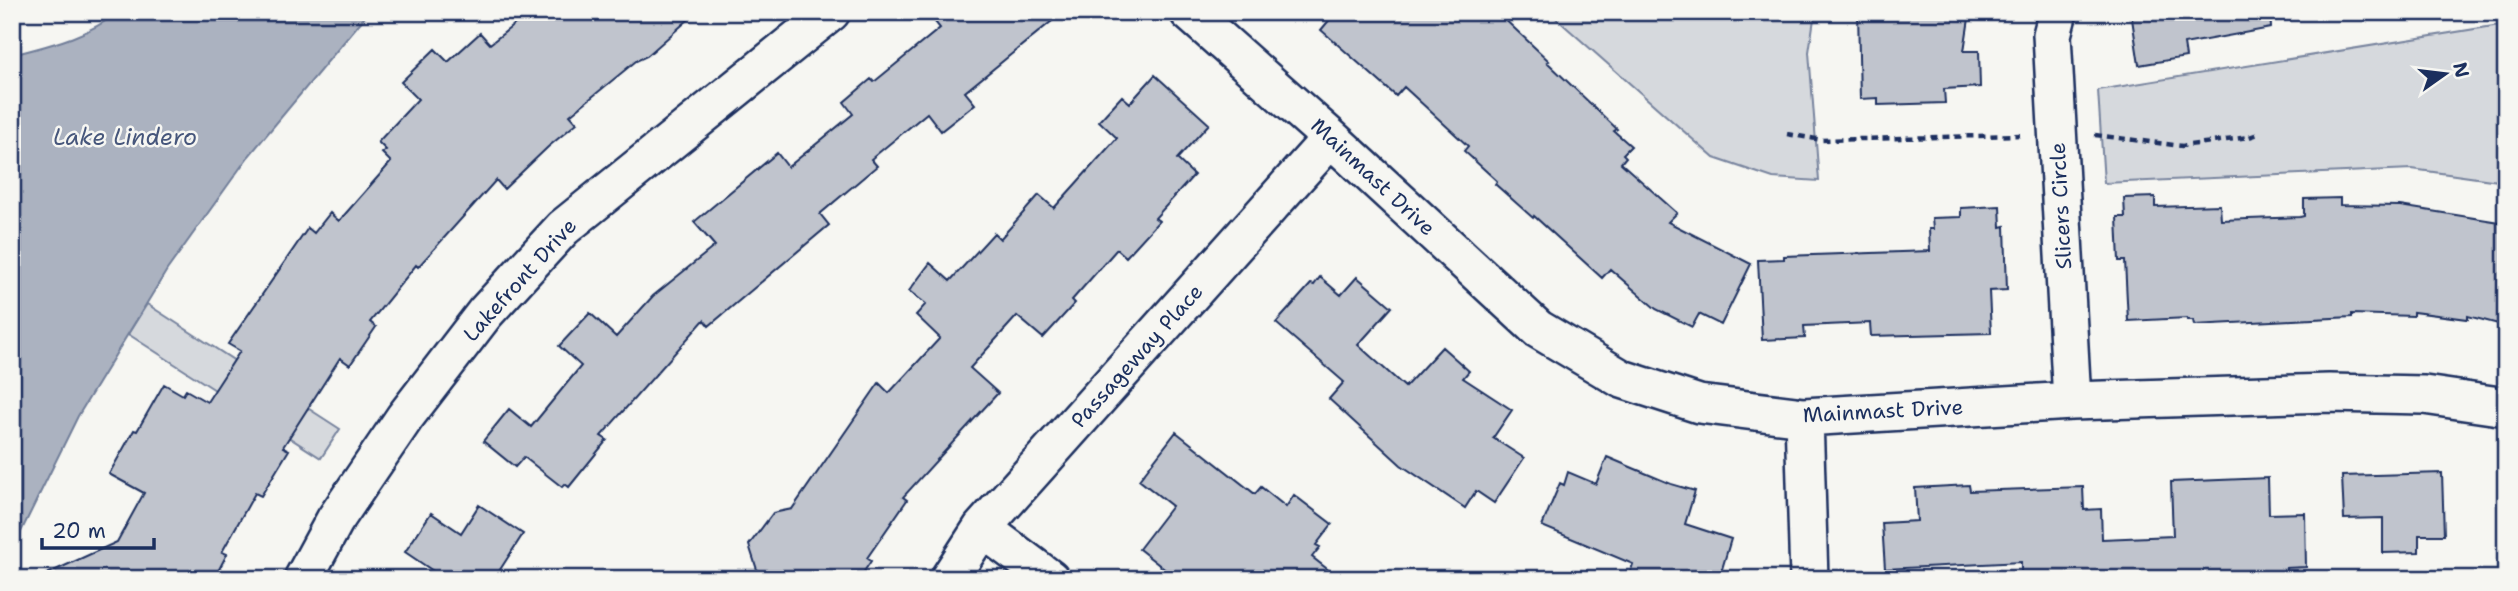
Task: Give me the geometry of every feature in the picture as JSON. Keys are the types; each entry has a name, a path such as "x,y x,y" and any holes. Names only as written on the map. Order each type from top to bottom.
{"street":[{"name":"Lakefront Drive","path":"303,579 335,520 405,417 485,313 563,228 831,12"},
{"name":"Mainmast Drive","path":"1189,12 1331,138 1538,329 1622,379 1699,404 1804,417 2072,401 2329,393 2424,395 2506,407"},
{"name":"Slicers Circle","path":"2058,12 2052,36 2072,401"},
{"name":"Passageway Place","path":"949,579 982,528 1331,138"},
{"path":"1804,417 1809,579"},
{"path":"982,528 1050,579"}],"shaded area":[{"path":"1549,12 1815,12 1809,52 1819,181 1773,178 1714,158"},
{"path":"2506,24 2506,182 2412,169 2104,183 2098,90"},
{"path":"147,304 340,429 321,458 128,334"}],"water":[{"name":"Lake Lindero","path":"118,12 369,12 248,157 167,270 78,416 12,550 12,55 81,34"}],"building":[{"path":"530,12 697,12 647,56 636,61 570,115 577,123 504,189 496,180 418,267 416,265 370,322 376,327 350,365 340,358 283,447 289,450 261,496 255,493 222,552 227,554 214,579 36,579 117,542 144,493 109,474 134,430 137,431 164,384 183,395 186,390 207,402 240,351 228,344 308,228 314,233 330,213 339,221 391,162 382,153 386,150 378,142 418,99 401,82 435,49 448,62 480,33 490,44"},
{"path":"927,12 1063,12 965,92 975,104 941,131 927,113 871,159 877,166 820,214 829,225 709,326 704,320 601,436 607,440 569,487 565,484 562,487 524,457 515,467 483,441 509,409 531,427 581,366 559,346 590,313 616,337 653,296 715,246 694,222 777,153 788,167 853,114 844,102 871,79 874,82 940,28"},
{"path":"1336,12 1497,12 1617,129 1614,131 1631,146 1623,154 1626,157 1621,163 1677,213 1668,222 1751,264 1721,325 1699,314 1692,327 1656,309 1610,269 1602,278 1495,184 1497,181 1464,151 1468,146 1404,87 1396,96 1321,30"},
{"path":"1858,12 1970,12 1964,51 1979,51 1980,87 1944,89 1945,103 1878,105 1878,98 1860,99"},
{"path":"2131,12 2270,12 2271,28 2184,44 2186,57 2139,65"},
{"path":"1155,75 1209,124 1177,159 1194,175 1155,218 1159,221 1126,257 1117,249 1072,300 1075,303 1043,338 1017,316 970,368 998,393 903,497 907,500 867,558 871,561 859,579 760,579 749,545 773,513 792,509 879,383 889,393 940,338 916,315 926,304 909,291 930,263 950,281 994,233 1000,239 1039,195 1054,208 1117,138 1099,121 1122,96 1130,103"},
{"path":"2155,197 2155,207 2220,205 2221,220 2300,217 2304,216 2304,199 2340,198 2340,205 2400,206 2506,223 2506,326 2468,316 2468,319 2413,312 2413,316 2352,314 2352,317 2194,325 2193,320 2187,318 2128,321 2125,261 2119,261 2117,217 2125,217 2124,198"},
{"path":"2000,206 2001,227 2005,226 2007,290 1989,291 1991,333 1871,336 1870,323 1804,326 1805,338 1762,340 1758,260 1784,259 1784,256 1930,251 1929,229 1933,229 1932,218 1961,217 1961,208"},
{"path":"1320,277 1341,295 1357,277 1392,307 1358,345 1405,387 1442,347 1469,371 1463,378 1512,410 1493,438 1524,458 1494,503 1476,491 1465,508 1401,465 1329,399 1344,382 1276,323"},
{"path":"1176,432 1255,494 1261,487 1286,507 1294,495 1332,524 1316,545 1320,547 1312,557 1340,579 1177,579 1139,549 1172,506 1139,480"},
{"path":"1607,457 1671,484 1695,491 1685,524 1731,539 1719,579 1628,579 1633,564 1542,526 1560,483 1564,485 1568,472 1596,484"},
{"path":"2442,473 2444,535 2419,535 2419,552 2383,553 2383,518 2344,519 2342,476"},
{"path":"2268,478 2269,514 2305,513 2306,567 2286,568 2286,579 2021,579 2021,562 1885,569 1882,523 1917,521 1915,488 1969,485 1970,491 2083,487 2084,510 2101,509 2102,539 2173,536 2171,482"},
{"path":"479,505 523,534 494,579 445,579 405,552 431,513 461,533"}]}
